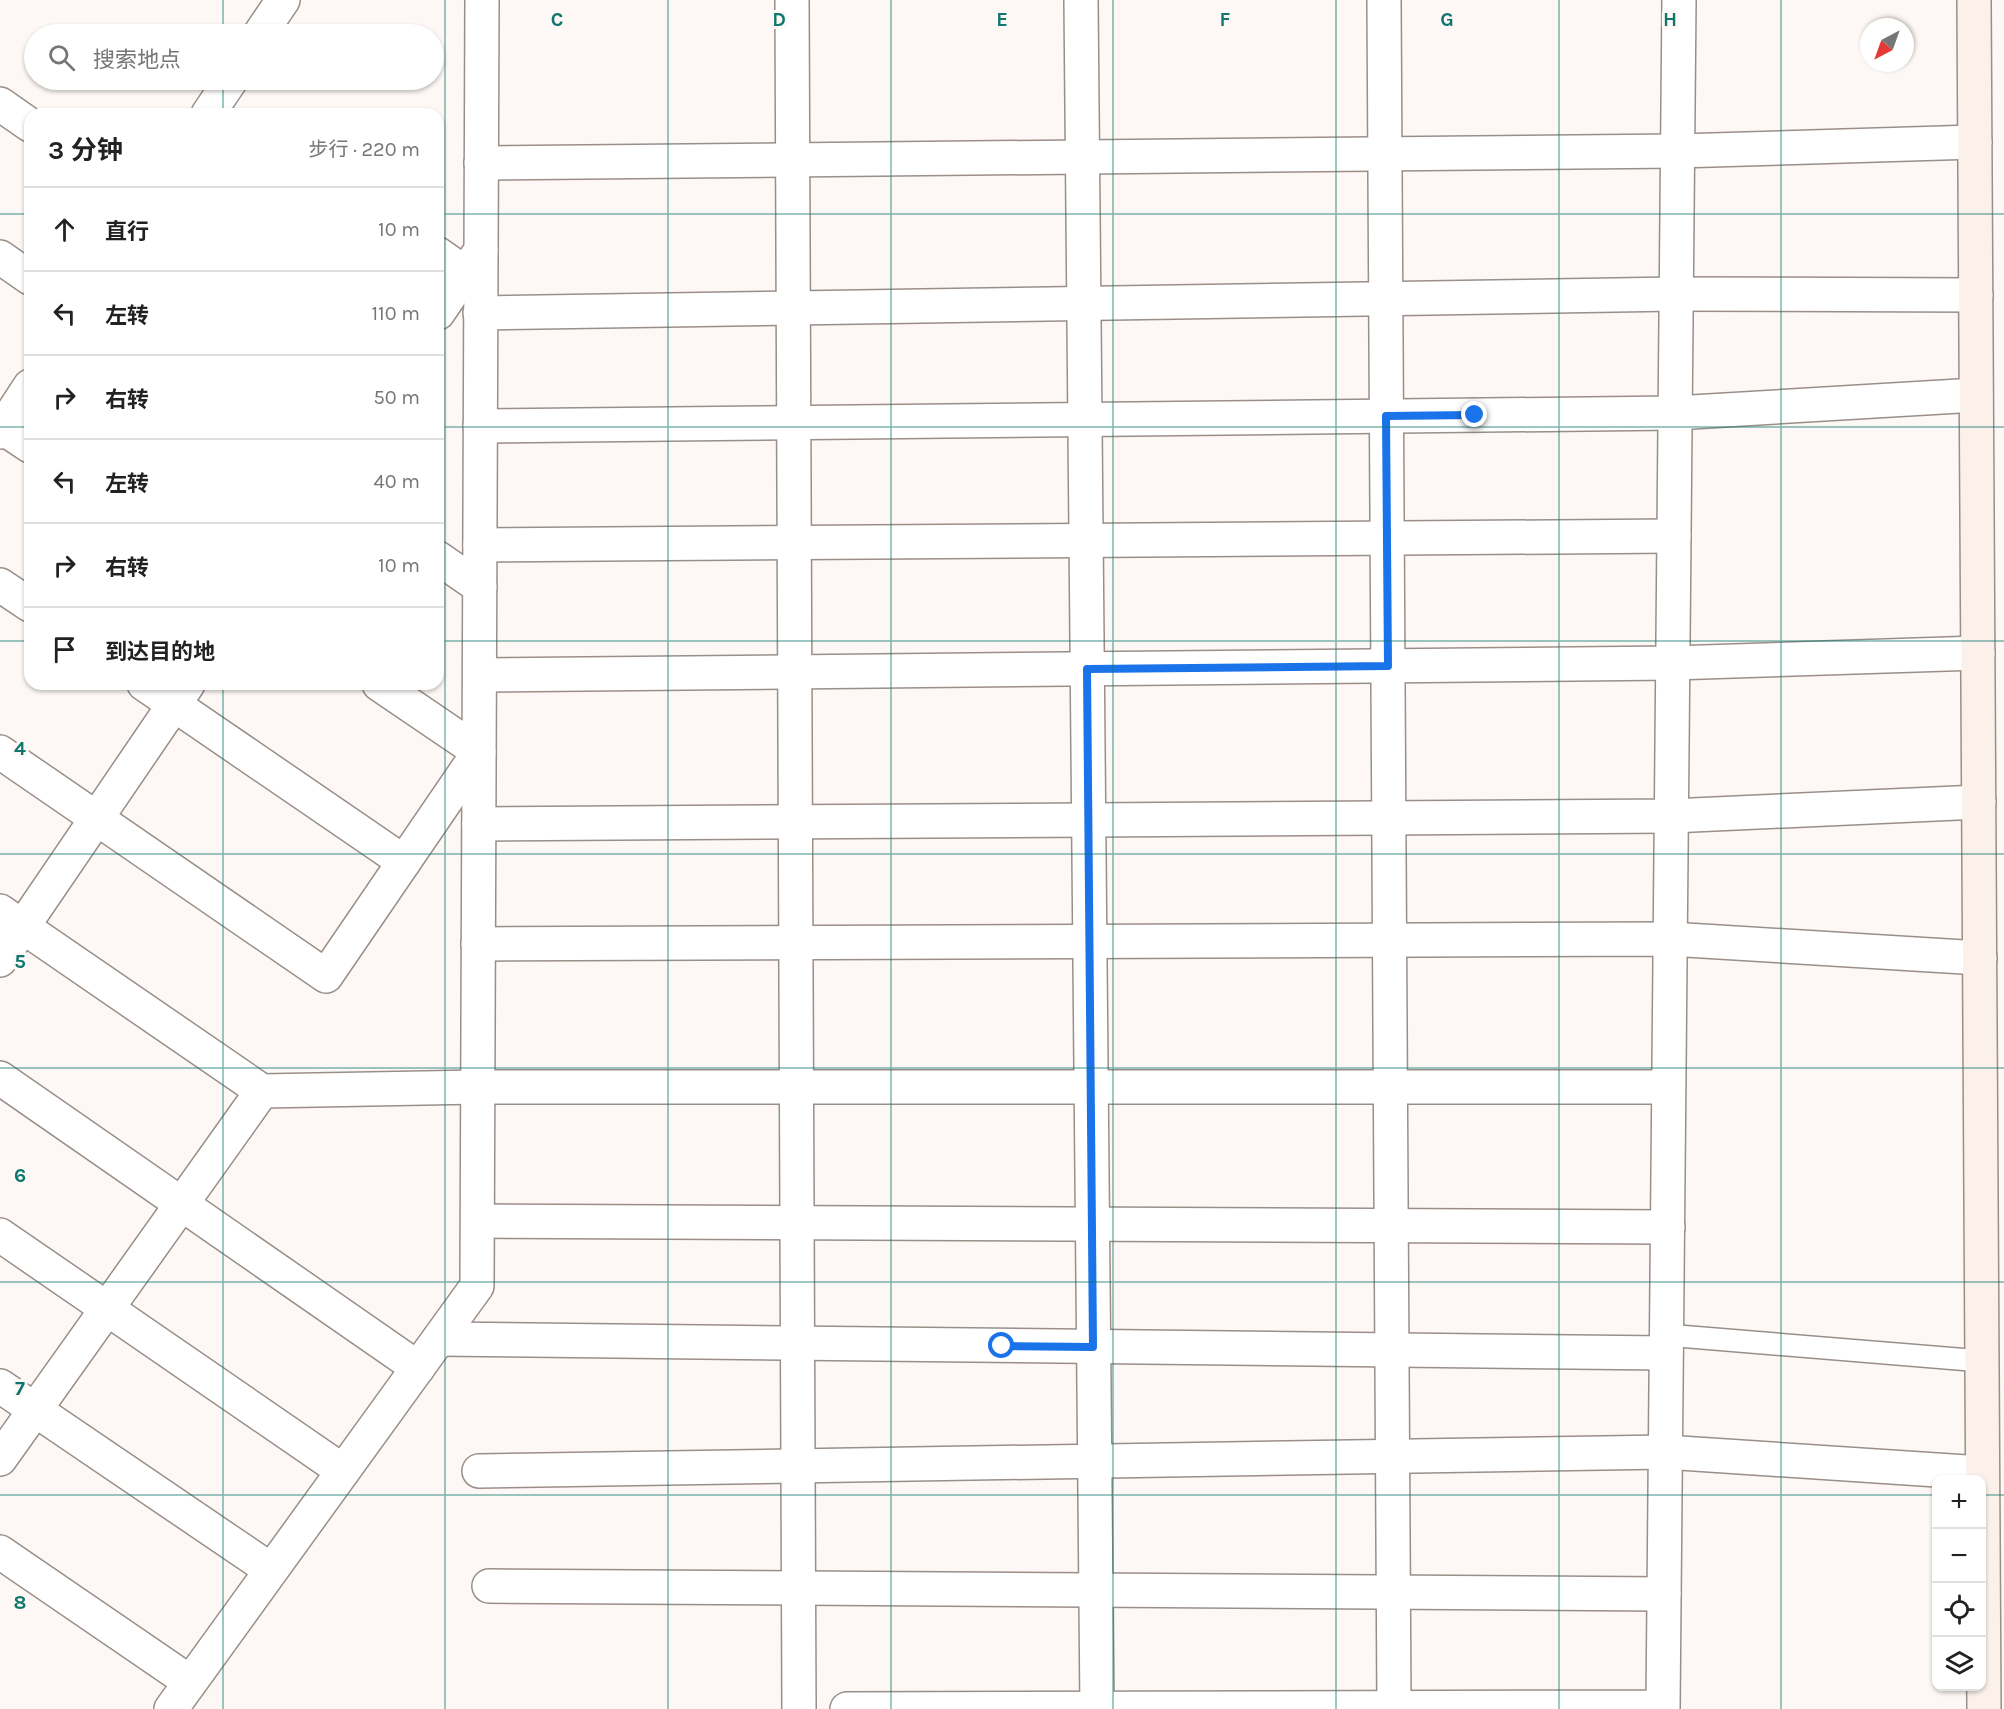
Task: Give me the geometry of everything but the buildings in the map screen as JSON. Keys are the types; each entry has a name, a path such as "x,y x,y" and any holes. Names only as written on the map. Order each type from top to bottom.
{"street":[{"path":"267,24 283,0"},
{"path":"171,1709 477,1286 480,313 473,262 481,163 482,0"},
{"path":"792,0 799,1709"},
{"path":"1081,0 1097,1708"},
{"path":"1384,0 1394,1707"},
{"path":"847,1709 1663,1707 1679,0"},
{"path":"1974,0 1984,1709"},
{"path":"0,104 24,121"},
{"path":"481,163 1678,151 1975,142"},
{"path":"444,255 473,262"},
{"path":"0,257 24,274"},
{"path":"444,304 473,262"},
{"path":"480,313 1676,294 1976,295"},
{"path":"24,395 1,428 24,442"},
{"path":"480,426 1675,413 1976,395"},
{"path":"480,545 1674,536"},
{"path":"444,562 480,587"},
{"path":"0,585 24,601"},
{"path":"480,675 1673,663 1978,653"},
{"path":"166,690 181,694 404,862"},
{"path":"388,690 479,752"},
{"path":"0,960 12,919 97,818 181,694"},
{"path":"0,752 326,976 479,752"},
{"path":"479,824 1671,816 1979,802"},
{"path":"12,919 262,1091 478,1087 1668,1087"},
{"path":"478,944 1670,939 1980,958"},
{"path":"0,1078 418,1368"},
{"path":"0,1459 262,1091"},
{"path":"478,1221 1668,1227"},
{"path":"0,1235 343,1471"},
{"path":"439,1339 1392,1350 1666,1344"},
{"path":"0,1386 271,1570"},
{"path":"479,1471 1665,1452 1982,1473"},
{"path":"0,1552 190,1682"},
{"path":"489,1586 1664,1594"}],"lane":[{"path":"1666,1344 1982,1361"}],"route":[{"path":"1002,1346 1093,1347 1087,669 1388,666 1386,416 1475,415"}]}
